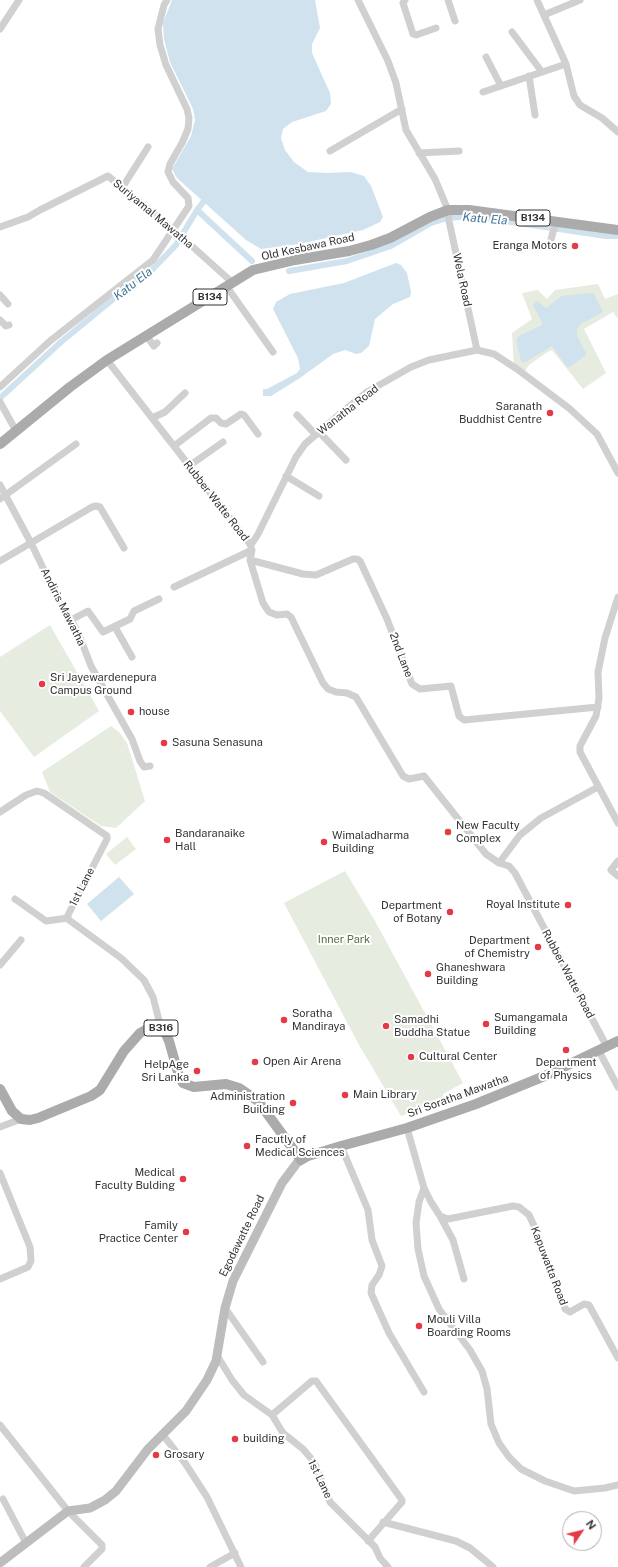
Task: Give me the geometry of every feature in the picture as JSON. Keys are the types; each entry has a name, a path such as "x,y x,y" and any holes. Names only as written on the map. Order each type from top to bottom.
{"main road":[{"name":"Old Kesbawa Road","path":"0,444 107,360 254,270 295,260 349,251 371,245 390,238 430,217 449,215 469,210 618,230"},
{"name":"B316","path":"21,1119 30,1120 38,1118 96,1093 100,1090 124,1051 140,1033 149,1028 161,1028 169,1041 182,1083 194,1087 226,1084 239,1088 258,1101 302,1160"},
{"name":"Sri Soratha Mawatha","path":"302,1160 308,1156 407,1128 483,1101 547,1075 618,1041"},
{"path":"0,1089 12,1111 21,1119"}],"street":[{"path":"0,29 18,0"},
{"path":"0,387 50,341 148,264 175,230 190,204 188,198 172,182 168,172 168,168 188,129 189,118 187,109 166,65 160,45 158,29 166,0"},
{"name":"Wela Road","path":"358,0 388,61 396,83 406,130 435,179 449,215 477,350"},
{"path":"405,0 403,3 413,34 416,35 436,28"},
{"path":"448,0 455,21"},
{"path":"537,0 566,64 574,96 580,105 602,118 618,132"},
{"path":"544,15 580,0"},
{"path":"512,32 542,72"},
{"path":"486,56 501,86"},
{"path":"483,92 566,64"},
{"path":"529,76 535,115"},
{"path":"330,151 402,109"},
{"path":"122,188 148,147"},
{"path":"419,153 458,151"},
{"name":"Suriyamal Mawatha","path":"0,227 28,217 108,176 175,230 230,285 273,352"},
{"path":"550,247 556,221"},
{"path":"0,295 8,304"},
{"path":"0,320 6,326 9,325"},
{"path":"147,336 154,346 157,343"},
{"name":"Wanatha Road","path":"251,547 286,476 305,444 367,392 411,367 429,360 477,350 494,354 517,369 570,409 597,434 618,473"},
{"name":"Rubber Watte Road","path":"107,360 251,547 250,560 263,604 269,612 277,615 287,614 291,616 323,683 328,688 336,692 347,693 356,698 403,776 408,780 424,776 486,854 499,863 509,866 515,873 603,1049 618,1087"},
{"path":"152,418 165,412 185,393"},
{"path":"2,404 16,431"},
{"path":"174,446 211,418 216,418 221,423 226,424 241,414 258,434"},
{"path":"297,415 346,460"},
{"path":"189,466 223,442"},
{"path":"3,497 76,444"},
{"path":"286,476 319,496"},
{"name":"Andiris Mawatha","path":"0,485 3,497 31,543 58,599 82,642 90,666 132,739 140,761 144,767 150,766"},
{"path":"0,561 96,506 100,508 124,548"},
{"path":"174,587 251,547"},
{"name":"2nd Lane","path":"250,560 303,574 316,575 352,558 360,561 387,619 412,684 420,689 451,686 459,716 464,720 598,707"},
{"path":"618,597 598,672 599,698 596,716 580,746 580,752 618,823"},
{"path":"71,620 88,611 103,632 130,619 134,612 159,599"},
{"path":"115,626 132,657"},
{"path":"499,863 520,835 541,818 598,787"},
{"name":"1st Lane","path":"0,812 26,795 37,791 44,793 107,836 107,839 68,915 68,918 121,958 144,980 153,997 161,1028"},
{"path":"618,861 611,870 618,876"},
{"path":"15,899 46,921 68,918"},
{"path":"0,965 20,940"},
{"path":"0,1127 21,1119"},
{"path":"407,1128 424,1188 453,1240 464,1279"},
{"path":"341,1146 368,1210 372,1240 382,1266 379,1275 372,1285 371,1293 389,1333 424,1392"},
{"name":"Egodawatte Road","path":"0,1563 68,1511 90,1508 105,1500 116,1491 148,1449 186,1411 207,1380 218,1357 225,1308 233,1281 282,1183 297,1163 302,1160"},
{"path":"0,1174 30,1247 31,1261 28,1267 0,1279"},
{"path":"424,1188 419,1202 416,1223 418,1249 424,1276 439,1309 470,1350 482,1371 487,1389 491,1424 499,1443 508,1457 521,1469 545,1481 574,1491 605,1488 618,1485"},
{"name":"Kapuwatta Road","path":"440,1216 448,1220 513,1206 519,1207 529,1216 536,1230 566,1309 570,1312 584,1304 589,1305 618,1358"},
{"path":"225,1308 263,1362"},
{"name":"1st Lane","path":"218,1357 232,1380 244,1394 272,1416 284,1432 303,1449 314,1462 330,1502 375,1547 380,1558 388,1567"},
{"path":"272,1416 312,1381 316,1381 402,1500 402,1502 368,1541"},
{"path":"0,1425 68,1511 102,1545 102,1549 84,1567"},
{"path":"163,1435 185,1463 207,1497 241,1567"},
{"path":"3,1499 26,1543"},
{"path":"383,1522 456,1541 470,1548 493,1567"},
{"path":"210,1567 235,1553"}],"green space":[{"path":"598,284 605,299 618,294 618,319 613,312 584,329 606,373 583,389 552,350 529,365 523,374 514,367 512,333 532,319 522,293 538,290 547,299 555,290"},
{"name":"Sri Jayewardenepura Campus Ground","path":"50,625 99,711 34,757 0,711 0,657"},
{"name":"Sri Jayewardenepura Campus Ground","path":"111,726 119,732 127,743 145,801 116,828 101,826 50,792 42,772"},
{"path":"127,837 136,849 115,865 106,854"},
{"name":"Inner Park","path":"345,871 375,921 463,1083 443,1094 444,1100 401,1116 359,1045 284,903"}],"water":[{"path":"172,0 315,0 320,28 312,44 312,53 330,93 331,104 326,111 292,122 283,129 281,138 285,150 294,162 308,172 351,172 364,176 371,186 383,217 380,222 363,230 299,244 261,249 246,240 177,178 172,169 191,136 195,120 193,109 170,62 164,39 163,23"},
{"path":"396,263 401,265 407,273 411,292 410,297 393,304 375,319 369,346 361,353 356,354 345,350 333,354 300,378 271,396 263,396 263,389 267,389 297,373 300,369 298,358 273,309 276,302 290,294 344,283"},
{"path":"593,293 603,312 581,324 577,329 577,336 586,353 585,356 570,367 567,367 552,346 524,363 521,361 516,340 519,336 542,325 542,322 533,305 537,301 546,308 562,296"},
{"path":"119,877 134,894 101,921 87,904"}],"waterway":[{"path":"197,210 204,201 211,199"},
{"name":"Katu Ela","path":"0,398 61,342 134,282 149,273 176,245 197,210 252,261"},
{"name":"Katu Ela","path":"289,271 347,261 391,246 431,223 447,218 471,216 606,236 618,236"}],"place":[{"name":"Eranga Motors","path":"575,246"},
{"name":"Saranath Buddhist Centre","path":"550,413"},
{"name":"Sri Jayewardenepura Campus Ground","path":"42,684"},
{"name":"house","path":"131,712"},
{"name":"Sasuna Senasuna","path":"164,743"},
{"name":"New Faculty Complex","path":"448,832"},
{"name":"Bandaranaike Hall","path":"167,840"},
{"name":"Wimaladharma Building","path":"324,842"},
{"name":"Royal Institute","path":"568,905"},
{"name":"Department of Botany","path":"450,912"},
{"name":"Department of Chemistry","path":"538,947"},
{"name":"Ghaneshwara Building","path":"428,974"},
{"name":"Soratha Mandiraya","path":"284,1020"},
{"name":"Sumangamala Building","path":"486,1024"},
{"name":"Samadhi Buddha Statue","path":"386,1026"},
{"name":"Department of Physics","path":"566,1050"},
{"name":"Cultural Center","path":"411,1057"},
{"name":"Open Air Arena","path":"255,1062"},
{"name":"HelpAge Sri Lanka","path":"197,1071"},
{"name":"Main Library","path":"345,1095"},
{"name":"Administration Building","path":"293,1103"},
{"name":"Facutly of Medical Sciences","path":"247,1146"},
{"name":"Medical Faculty Bulding","path":"183,1179"},
{"name":"Family Practice Center","path":"186,1232"},
{"name":"Mouli Villa Boarding Rooms","path":"419,1326"},
{"name":"building","path":"235,1439"},
{"name":"Grosary","path":"156,1455"}]}
